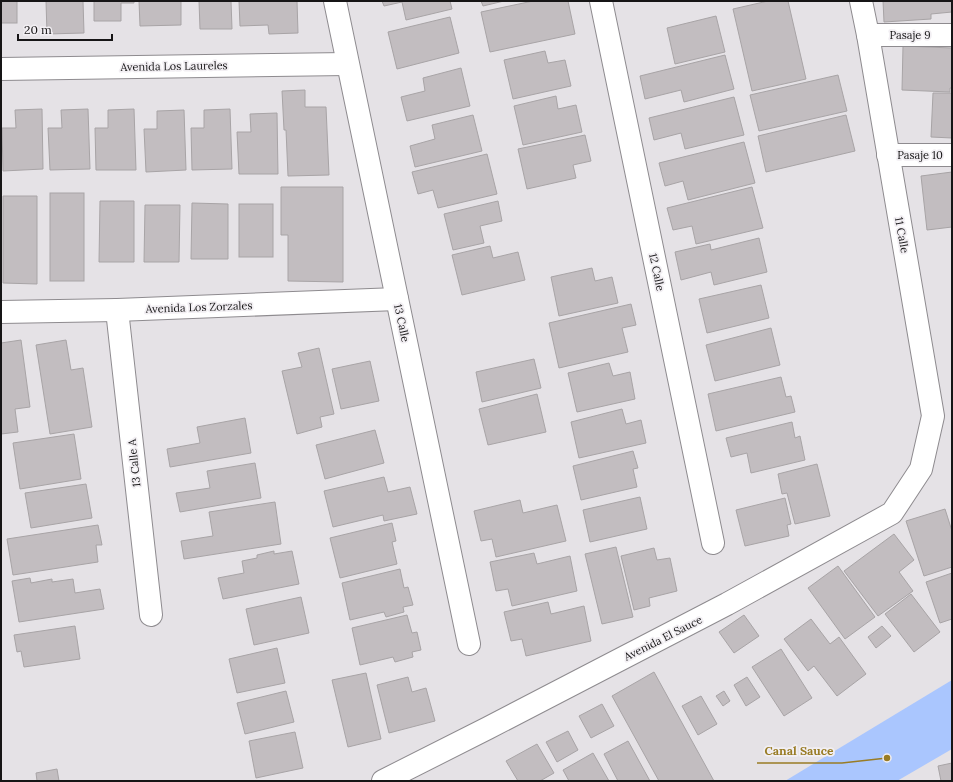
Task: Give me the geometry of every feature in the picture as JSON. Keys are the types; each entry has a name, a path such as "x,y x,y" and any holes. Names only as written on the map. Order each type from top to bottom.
{"street":[{"name":"13 Calle","path":"335,1 469,644"},
{"name":"12 Calle","path":"601,1 713,543"},
{"name":"11 Calle","path":"861,1 933,416 921,469"},
{"name":"Pasaje 9","path":"868,35 952,35"},
{"name":"Avenida Los Laureles","path":"1,69 347,64"},
{"name":"Pasaje 10","path":"888,155 952,155"},
{"name":"Avenida Los Zorzales","path":"1,312 117,310 397,299"},
{"name":"13 Calle A","path":"117,310 151,615"},
{"name":"Avenida El Sauce","path":"383,781 727,604 892,513 921,469"}],"water":[{"path":"952,680 952,749 897,781 785,781"}],"building":[{"path":"1,1 17,1 17,23 1,23"},
{"path":"46,1 83,1 84,33 47,34"},
{"path":"94,1 134,1 134,3 121,3 121,21 94,21"},
{"path":"139,1 181,1 181,25 140,26"},
{"path":"199,1 231,1 232,29 200,29"},
{"path":"239,1 297,1 298,33 269,34 268,25 240,26"},
{"path":"382,1 450,1 452,9 406,20 402,2 384,6"},
{"path":"481,1 504,1 483,6"},
{"path":"533,1 568,1 575,34 490,52 481,12"},
{"path":"768,1 788,1 806,79 752,91 733,9"},
{"path":"883,1 952,1 952,12 931,14 931,19 884,22"},
{"path":"716,16 725,52 675,64 667,28"},
{"path":"450,17 459,53 397,69 388,32"},
{"path":"903,46 952,48 952,88 950,88 950,92 902,90"},
{"path":"545,51 548,63 565,60 571,86 513,99 504,60"},
{"path":"725,55 734,89 684,102 681,90 645,99 640,76"},
{"path":"461,68 470,106 407,121 401,97 425,91 423,78"},
{"path":"838,75 847,111 759,131 750,95"},
{"path":"305,90 305,107 326,107 329,175 288,176 286,130 284,130 282,91"},
{"path":"933,93 952,93 952,138 931,137"},
{"path":"556,96 558,109 576,105 582,132 523,145 514,106"},
{"path":"734,97 744,135 685,149 681,133 654,140 649,118"},
{"path":"42,109 43,169 3,171 2,128 16,128 15,110"},
{"path":"88,109 90,169 50,170 48,128 62,128 61,110"},
{"path":"134,109 136,170 96,170 95,128 108,128 108,110"},
{"path":"230,109 232,169 192,170 191,128 204,128 204,110"},
{"path":"184,110 186,170 146,172 144,129 157,129 157,111"},
{"path":"277,113 278,174 239,174 237,132 251,132 250,114"},
{"path":"473,115 482,151 415,167 410,146 435,139 432,125"},
{"path":"846,115 855,151 766,172 758,136"},
{"path":"585,135 591,161 573,165 576,178 527,189 518,149"},
{"path":"744,142 755,183 688,200 683,181 665,186 659,163"},
{"path":"487,154 497,194 438,208 433,190 418,194 412,172"},
{"path":"952,172 952,227 927,230 921,176"},
{"path":"281,187 343,187 343,282 288,281 288,235 281,235"},
{"path":"752,187 763,228 696,244 692,226 673,230 667,208"},
{"path":"50,193 84,193 84,281 50,281"},
{"path":"3,196 37,196 37,284 3,283"},
{"path":"100,201 134,201 134,262 99,262"},
{"path":"498,201 502,221 480,226 484,243 453,250 444,214"},
{"path":"192,203 228,204 228,259 191,259"},
{"path":"239,204 273,204 273,257 239,257"},
{"path":"145,205 180,205 179,262 144,262"},
{"path":"759,238 767,272 714,285 711,272 681,280 675,252 710,244 711,250"},
{"path":"490,246 493,258 518,252 525,280 462,295 452,255"},
{"path":"592,268 595,281 612,277 618,303 559,316 551,277"},
{"path":"761,285 769,318 707,333 699,299"},
{"path":"631,304 636,325 622,328 628,352 559,368 549,323"},
{"path":"771,328 780,365 715,381 706,345"},
{"path":"21,340 30,407 15,409 18,432 1,434 1,343"},
{"path":"66,340 71,370 83,368 92,427 50,434 36,345"},
{"path":"319,348 334,414 320,417 322,427 297,434 282,371 302,367 298,353"},
{"path":"534,359 541,388 482,402 476,372"},
{"path":"370,361 379,401 341,409 332,369"},
{"path":"609,363 613,376 630,372 635,399 577,412 568,373"},
{"path":"781,377 786,397 791,396 795,412 716,431 708,394"},
{"path":"537,394 546,432 488,445 479,409"},
{"path":"622,409 626,424 641,420 646,443 579,458 571,422"},
{"path":"245,418 251,453 170,467 167,449 200,443 197,427"},
{"path":"792,422 795,438 800,436 805,460 751,473 747,453 731,457 726,438"},
{"path":"375,430 384,463 325,479 316,445"},
{"path":"74,434 81,479 20,489 13,443"},
{"path":"633,451 638,468 633,469 637,487 581,500 573,466"},
{"path":"255,463 261,498 180,512 176,493 210,488 207,471"},
{"path":"817,464 830,516 795,524 787,493 782,494 778,474"},
{"path":"384,477 388,492 410,487 417,514 384,521 383,515 333,527 324,491"},
{"path":"86,484 92,518 31,528 25,493"},
{"path":"640,497 647,529 590,542 583,510"},
{"path":"785,498 791,524 787,525 789,536 745,546 736,510"},
{"path":"520,500 523,513 557,505 566,541 496,557 492,539 481,541 474,511"},
{"path":"275,502 281,544 184,559 181,541 213,536 209,512"},
{"path":"945,509 952,531 952,567 924,576 906,521"},
{"path":"392,523 396,541 392,542 397,564 340,578 330,538"},
{"path":"98,525 102,545 96,545 98,562 13,575 7,539"},
{"path":"894,534 914,560 899,572 913,591 878,616 844,571"},
{"path":"616,547 633,617 602,624 585,554"},
{"path":"654,548 657,560 670,558 677,591 649,598 650,606 634,610 621,556"},
{"path":"274,551 274,554 292,551 299,584 223,599 218,578 244,573 242,561 257,558 257,555"},
{"path":"534,553 537,564 570,556 577,591 512,606 508,589 496,591 490,562"},
{"path":"838,566 875,617 845,639 808,588"},
{"path":"400,569 404,588 408,587 413,605 403,607 404,612 386,617 384,612 350,620 342,583"},
{"path":"952,573 952,619 940,623 926,582"},
{"path":"30,578 31,583 52,579 52,582 73,579 75,593 100,589 104,609 19,622 12,581"},
{"path":"911,594 940,632 914,652 885,614"},
{"path":"301,597 309,633 254,645 246,609"},
{"path":"548,602 551,614 584,606 591,641 526,656 522,639 511,641 504,612"},
{"path":"407,615 412,633 417,632 421,650 412,652 413,657 395,662 393,657 360,665 352,628"},
{"path":"744,615 759,636 734,653 719,632"},
{"path":"811,619 830,644 839,637 866,674 837,696 814,666 808,671 784,639"},
{"path":"75,626 80,659 24,667 21,651 17,652 14,635"},
{"path":"882,626 891,636 876,648 868,637"},
{"path":"277,648 285,683 237,693 229,659"},
{"path":"781,649 812,698 784,716 752,667"},
{"path":"654,672 714,781 659,781 612,696"},
{"path":"366,673 381,739 348,747 332,680"},
{"path":"408,677 412,692 426,688 435,721 389,733 377,685"},
{"path":"747,677 760,697 746,706 734,685"},
{"path":"286,691 294,722 245,734 237,703"},
{"path":"724,691 730,701 723,706 716,696"},
{"path":"701,696 717,724 698,735 682,706"},
{"path":"602,704 614,726 591,738 579,716"},
{"path":"568,731 578,750 557,762 546,742"},
{"path":"295,732 303,768 256,778 249,741"},
{"path":"628,741 650,781 618,781 604,754"},
{"path":"537,744 554,773 540,781 518,781 506,761"},
{"path":"593,753 609,781 569,781 563,770"},
{"path":"952,763 952,781 941,781 938,766"},
{"path":"57,769 59,781 37,781 36,773"}],"place":[{"name":"Canal Sauce","path":"887,758"}]}
